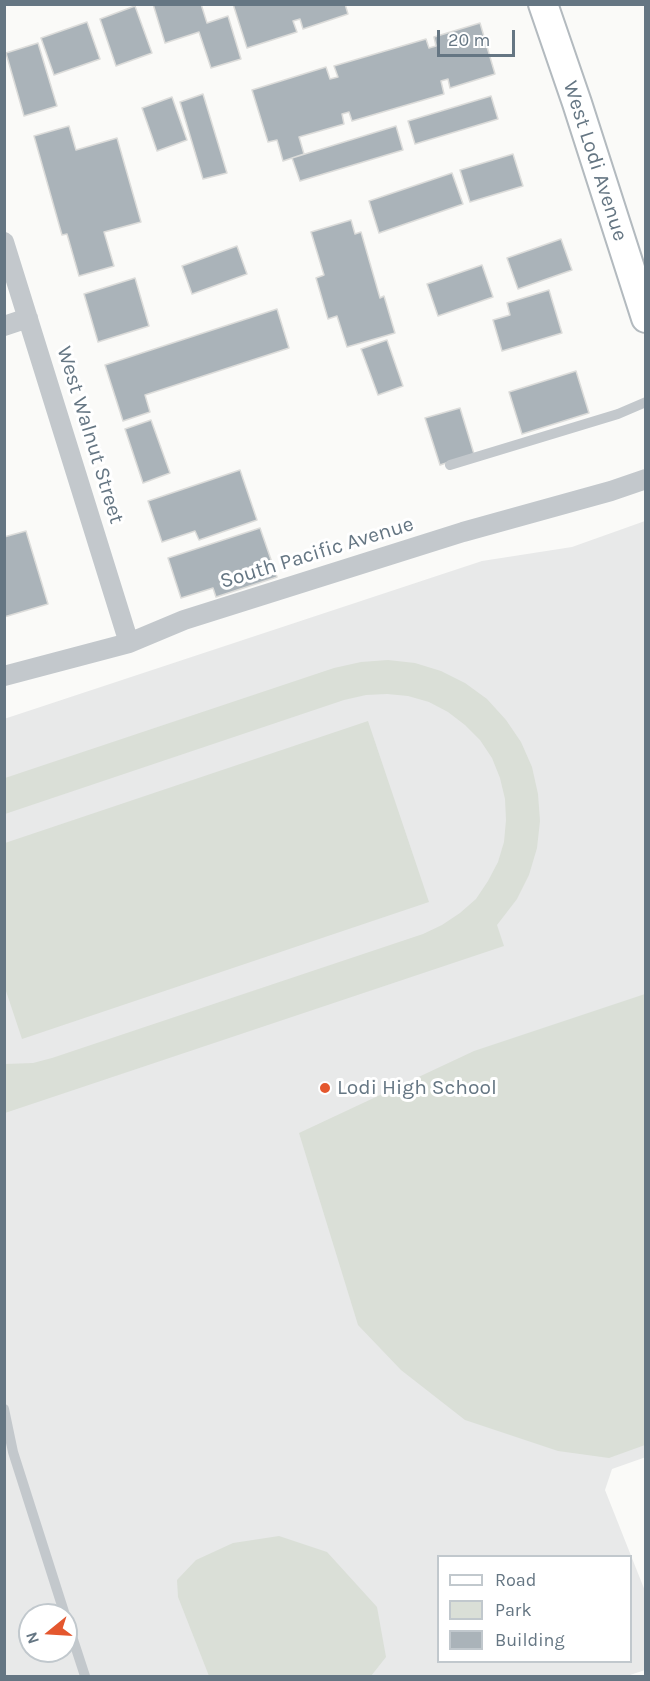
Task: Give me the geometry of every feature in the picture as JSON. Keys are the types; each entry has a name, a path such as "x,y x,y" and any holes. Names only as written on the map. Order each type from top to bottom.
{"main road":[{"name":"West Lodi Avenue","path":"543,4 577,102 645,318"}],"street":[{"name":"West Walnut Street","path":"4,242 129,643"},
{"path":"4,326 28,318"},
{"name":"South Pacific Avenue","path":"4,676 129,643 195,616 463,532 611,491 645,479"}],"lane":[{"path":"450,465 618,414 645,402"},
{"path":"4,1409 13,1452 61,1603"},
{"path":"78,1656 85,1677"}],"shaded area":[{"name":"Lodi High School","path":"645,521 646,1457 612,1469 605,1490 631,1555 437,1555 437,1663 632,1663 632,1558 645,1591 645,1670 627,1676 5,1676 4,719 482,561 572,547"}],"green space":[{"path":"388,660 415,663 441,671 465,683 487,699 506,720 521,742 532,767 538,794 540,821 537,848 529,875 517,899 497,925 504,946 5,1113 5,1064 33,1063 52,1058 423,934 442,925 476,899 498,862 504,842 505,799 500,778 492,758 480,740 465,725 448,712 429,702 408,696 366,695 344,700 5,814 5,778 334,668 361,662"},
{"path":"368,721 429,902 22,1039 5,988 5,843"},
{"path":"645,994 645,1445 609,1458 558,1451 465,1420 401,1370 358,1325 299,1133 474,1051"},
{"path":"279,1536 327,1552 377,1607 386,1657 371,1676 209,1676 178,1597 177,1580 196,1560 233,1543"}],"building":[{"path":"153,4 201,4 207,23 228,16 241,59 211,68 199,32 165,43"},
{"path":"233,4 345,4 348,14 303,29 300,19 293,21 297,32 247,48"},
{"path":"135,6 152,53 116,66 100,19"},
{"path":"87,22 100,59 54,75 41,38"},
{"path":"480,23 495,74 450,88 448,79 441,81 444,94 352,121 349,112 342,114 344,124 299,137 304,154 283,161 277,140 268,142 252,90 326,67 330,79 338,77 334,66 426,39 429,48 436,46 434,37"},
{"path":"38,43 57,106 24,116 6,53"},
{"path":"203,94 227,173 203,179 180,102"},
{"path":"491,96 498,119 415,144 408,121"},
{"path":"172,97 187,140 157,151 142,108"},
{"path":"69,126 76,150 117,138 141,222 104,232 114,266 79,276 67,234 62,235 34,136"},
{"path":"396,126 403,150 300,181 292,158"},
{"path":"513,154 523,186 470,202 460,170"},
{"path":"452,173 463,204 379,233 369,201"},
{"path":"351,220 355,234 361,232 380,298 384,296 395,333 347,347 337,316 328,319 316,278 324,275 311,232"},
{"path":"561,239 572,270 518,289 507,258"},
{"path":"237,246 247,274 192,294 182,266"},
{"path":"482,265 493,297 438,316 427,284"},
{"path":"135,278 149,326 98,342 84,294"},
{"path":"549,290 562,333 502,351 493,320 510,315 507,303"},
{"path":"277,309 289,348 145,395 150,412 123,421 105,365"},
{"path":"387,340 403,386 378,395 361,349"},
{"path":"576,371 589,413 522,434 509,392"},
{"path":"460,408 474,454 440,465 425,418"},
{"path":"151,420 170,473 143,483 125,429"},
{"path":"240,470 257,520 199,540 195,531 162,542 148,501"},
{"path":"260,528 277,577 216,597 213,588 181,598 168,558"},
{"path":"26,531 48,604 4,617 4,537"}],"place":[{"name":"Lodi High School","path":"325,1088"}]}
